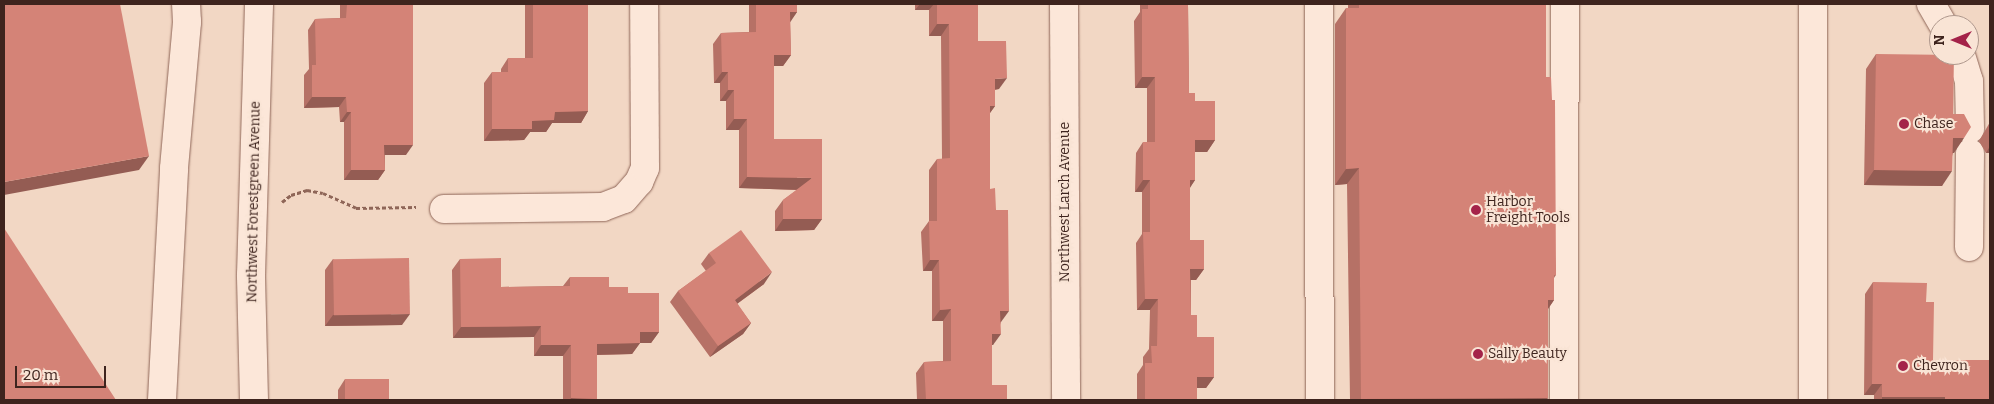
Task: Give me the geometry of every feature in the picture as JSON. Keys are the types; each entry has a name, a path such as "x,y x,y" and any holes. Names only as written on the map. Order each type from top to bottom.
{"street":[{"path":"162,400 174,168 187,22 186,4"},
{"name":"Northwest Forestgreen Avenue","path":"254,400 251,275 259,4"},
{"path":"444,209 603,207 624,199 639,182 645,168 644,4"},
{"name":"Northwest Larch Avenue","path":"1064,4 1066,400"},
{"path":"1319,4 1320,400"},
{"path":"1564,400 1565,4"},
{"path":"1813,4 1813,400"},
{"path":"1931,4 1937,15"},
{"path":"1964,65 1969,81 1969,247"}],"path":[{"path":"278,206 291,195 307,190 323,193 356,208 417,207"}],"building":[{"path":"4,4 120,4 149,156 4,182"},
{"path":"347,4 413,4 413,145 384,145 385,170 351,170 351,112 347,112 346,97 312,97 312,65 316,65 315,19 346,18"},
{"path":"533,4 588,4 588,111 555,112 554,120 532,121 532,129 492,129 492,72 508,72 508,58 533,58"},
{"path":"756,4 797,4 797,12 790,12 791,55 774,55 774,139 822,139 822,219 783,219 783,200 812,178 747,177 747,119 734,119 734,90 728,90 728,72 722,72 721,33 756,32"},
{"path":"937,4 978,4 978,41 1006,41 1007,78 995,79 995,106 990,106 990,189 995,188 996,210 1008,210 1009,311 1000,311 1001,334 992,334 992,385 1007,385 1007,400 926,400 924,362 951,361 951,309 940,310 939,260 930,260 929,221 937,221 937,159 950,158 949,24 937,24"},
{"path":"1148,4 1188,4 1189,93 1195,93 1195,101 1215,101 1215,140 1195,140 1195,180 1190,180 1190,240 1204,240 1204,269 1190,269 1191,315 1197,315 1197,337 1214,337 1214,377 1197,377 1197,400 1145,400 1145,363 1152,363 1151,346 1157,346 1158,299 1145,299 1143,232 1150,232 1150,180 1143,180 1143,142 1155,142 1155,77 1142,77 1142,9 1148,9"},
{"path":"1359,4 1546,4 1546,77 1551,77 1552,100 1555,100 1556,275 1554,275 1554,300 1548,300 1548,398 1361,399 1359,168 1346,169 1346,8 1359,8"},
{"name":"Chase","path":"1876,54 1929,55 1929,65 1954,65 1953,114 1964,114 1971,127 1964,138 1953,138 1952,171 1874,170"},
{"path":"4,228 116,400 4,400"},
{"path":"741,230 772,272 735,300 751,323 718,346 678,291 716,263 709,253"},
{"path":"409,258 410,314 334,315 333,259"},
{"path":"501,258 501,287 570,286 570,277 609,277 609,287 628,287 628,293 659,293 659,332 640,332 640,343 597,344 597,399 571,398 571,345 541,345 541,326 461,327 460,259"},
{"path":"1873,282 1927,283 1926,302 1934,302 1933,360 1990,360 1990,400 1945,400 1945,397 1882,397 1882,384 1872,384"},
{"path":"345,379 389,379 389,400 345,400"}],"place":[{"name":"Chase","path":"1904,124"},
{"name":"Harbor Freight Tools","path":"1476,210"},
{"name":"Sally Beauty","path":"1478,354"},
{"name":"Chevron","path":"1903,366"}]}
